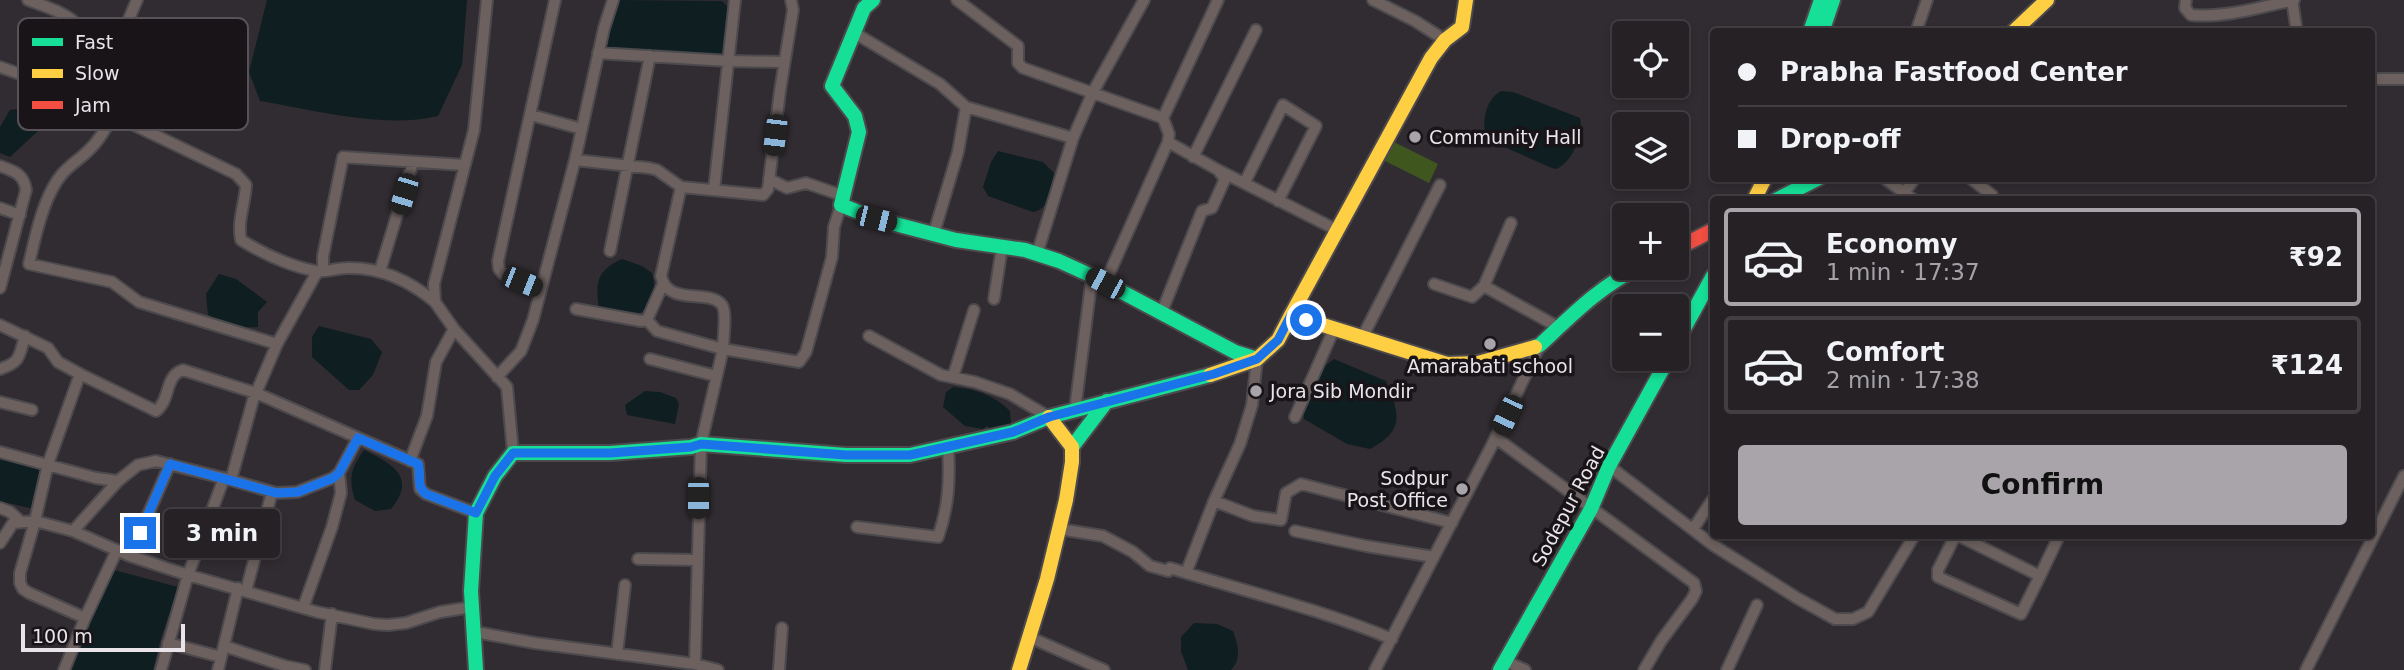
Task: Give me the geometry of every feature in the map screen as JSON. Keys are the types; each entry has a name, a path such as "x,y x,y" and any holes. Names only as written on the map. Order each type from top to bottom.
{"street":[{"path":"28,0 68,18"},
{"path":"130,18 137,0"},
{"path":"435,302 434,284 474,130 486,0"},
{"path":"541,290 503,274 499,270 498,261 555,0"},
{"path":"497,377 521,351 533,320 575,160 612,0"},
{"path":"714,190 735,0"},
{"path":"575,160 657,170 681,187 763,195 768,189 793,10 791,0"},
{"path":"647,320 657,331 723,349 799,362 806,352 832,257 834,227 859,126 852,108 837,96 832,86 864,8 873,0"},
{"path":"957,0 1018,46 1018,63 1023,68 1163,118"},
{"path":"1037,254 1073,138 1093,93 1144,0"},
{"path":"1075,410 1099,280 1168,142 1169,134 1163,118 1218,0"},
{"path":"1373,0 1445,40"},
{"path":"513,453 610,453 701,444 846,455 910,455 1013,432 1049,417 1214,374 1257,359 1278,340 1431,58 1445,40 1462,27 1466,0"},
{"path":"1811,28 1821,0"},
{"path":"1823,28 1833,0"},
{"path":"1917,28 1927,0"},
{"path":"2017,28 2047,0"},
{"path":"2186,0 2185,8 2190,15 2205,16 2256,9 2293,0 2296,28"},
{"path":"1193,157 1256,30"},
{"path":"853,32 940,84 966,107 1073,138"},
{"path":"598,53 784,62"},
{"path":"610,251 650,56"},
{"path":"0,67 18,73"},
{"path":"2375,79 2404,79"},
{"path":"1245,182 1283,104 1316,126 1278,201"},
{"path":"933,233 958,152 966,107"},
{"path":"531,115 582,129"},
{"path":"105,130 89,151 61,174 35,238 29,264 112,282 139,302 277,344"},
{"path":"143,130 236,174 246,184 246,199 239,233 241,240 269,255 320,271 358,268 380,271 416,286 435,302 454,328 507,387 513,453 495,476 476,513 472,607 476,670"},
{"path":"1168,142 1337,230"},
{"path":"160,670 188,575 228,479 256,393 277,344 320,271 343,157 464,165"},
{"path":"380,271 414,162"},
{"path":"0,166 18,173 25,181 26,190 20,215 4,255 0,288"},
{"path":"1161,314 1202,211 1213,208 1226,179 1218,170"},
{"path":"769,179 787,188 806,183 876,219 956,240 1037,254 1059,261 1235,352 1257,359"},
{"path":"1784,196 1811,182"},
{"path":"1890,182 1909,196"},
{"path":"1975,182 1992,195"},
{"path":"1362,338 1440,186"},
{"path":"681,187 661,276 663,284 672,292 722,304 725,312 723,349 701,444 695,664"},
{"path":"0,208 20,215"},
{"path":"1434,284 1472,297 1484,286 1511,223"},
{"path":"1689,242 1710,232"},
{"path":"994,299 1002,247"},
{"path":"1291,315 1447,364 1478,363 1540,345 1592,297 1616,280"},
{"path":"1689,319 1710,281"},
{"path":"647,320 663,284"},
{"path":"1484,286 1560,328"},
{"path":"576,309 647,320"},
{"path":"953,377 974,310"},
{"path":"0,325 48,348 58,362 156,411 164,403 171,379 175,373 183,370 256,393 418,464 420,489 426,494 476,513"},
{"path":"410,461 427,416 436,362 454,328"},
{"path":"1295,417 1334,329"},
{"path":"0,369 16,362 24,336"},
{"path":"869,336 942,375 975,382 1010,394 1049,417 1072,447"},
{"path":"1375,670 1496,438 1540,345"},
{"path":"650,359 716,376"},
{"path":"1186,573 1240,444 1252,405 1257,359"},
{"name":"Sodepur Road","path":"1503,666 1591,509 1609,466 1661,371"},
{"path":"80,374 48,464 20,573 23,589 85,618"},
{"path":"1019,670 1059,528 1072,462 1072,447 1107,401"},
{"path":"0,402 32,411"},
{"path":"73,531 118,481 138,465 156,461 272,492 298,492 339,473 358,438"},
{"path":"1496,438 1694,583 1696,591 1692,599 1661,641 1644,670"},
{"path":"857,527 938,537 950,484 947,446"},
{"path":"0,452 96,478 118,481"},
{"path":"130,556 170,464"},
{"path":"1609,466 1713,545 1835,619 1853,619 1868,612 1912,539"},
{"path":"303,608 332,527 341,493 339,473"},
{"path":"2375,533 2404,476"},
{"path":"1214,501 1253,516 1280,520 1286,493 1301,484 1452,523"},
{"path":"218,670 272,492"},
{"path":"1693,529 1710,504"},
{"path":"0,508 20,521"},
{"path":"0,543 13,523 35,521 73,531 130,556 188,575 303,608 388,625 472,607"},
{"path":"1059,528 1103,536 1133,552 1150,566 1168,571 1170,568 1352,622 1392,639"},
{"path":"1296,531 1366,547 1434,557"},
{"path":"1955,539 1938,569 1938,577 2021,614 2058,539"},
{"path":"1963,539 2040,576"},
{"path":"2306,670 2372,539"},
{"path":"64,670 117,551"},
{"path":"638,559 698,559"},
{"path":"617,654 625,586"},
{"path":"1727,670 1757,605"},
{"path":"325,670 332,614"},
{"path":"779,670 782,628"},
{"path":"475,632 695,664 718,670"},
{"path":"1029,638 1104,670"},
{"path":"168,643 222,651 285,668 305,670"},
{"path":"1503,666 1525,670"}],"green space":[{"path":"1394,142 1438,164 1429,183 1385,161"}],"shaded area":[{"path":"267,0 467,0 462,65 438,116 372,119 260,101 249,72"},
{"path":"615,0 722,1 729,8 724,52 716,60 612,54 605,46"},
{"path":"1501,91 1513,92 1580,118 1576,147 1562,166 1552,168 1502,146 1486,134 1486,110 1492,99"},
{"path":"18,109 18,130 38,131 10,157 0,153 0,127 10,110"},
{"path":"998,151 1043,162 1054,173 1047,202 1039,210 1033,212 988,196 983,187 991,162"},
{"path":"622,259 642,266 652,273 654,296 650,306 640,313 599,308 597,291 600,278 607,268"},
{"path":"219,274 236,279 267,302 258,312 258,327 233,328 208,315 206,294"},
{"path":"319,326 371,339 382,352 373,375 359,390 349,390 312,357 312,337"},
{"path":"1334,359 1386,381 1394,402 1396,420 1390,435 1370,449 1347,444 1304,419 1303,410 1319,370"},
{"path":"953,387 969,389 991,397 1010,411 1011,424 996,433 987,426 983,429 965,426 943,407 946,392"},
{"path":"645,391 660,392 676,398 679,404 675,424 627,415 625,405"},
{"path":"364,450 392,466 402,480 402,488 391,509 375,511 355,500 352,474"},
{"path":"0,456 45,469 33,509 0,501"},
{"path":"114,570 178,587 153,670 70,670 84,631"},
{"path":"1194,623 1217,624 1233,631 1238,656 1231,670 1188,670 1181,651 1181,637"}],"traffic: fast":[{"path":"873,0 864,8 832,86 855,116 859,132 841,205 876,219 956,240 1025,250 1059,261 1235,352 1257,359"},
{"path":"1811,28 1821,0"},
{"path":"1823,28 1833,0"},
{"path":"1784,196 1811,182"},
{"path":"1535,347 1617,280"},
{"path":"1689,319 1710,281"},
{"path":"1500,670 1591,509 1609,466 1661,371"},
{"path":"476,670 471,591 476,513 495,476 513,453 610,453 701,444 846,455 910,455 1013,432 1049,417 1210,375"},
{"path":"1072,447 1107,401"}],"traffic: slow":[{"path":"1291,315 1431,58 1445,40 1462,27 1466,0"},
{"path":"2017,28 2047,0"},
{"path":"1756,196 1763,182"},
{"path":"1210,375 1257,359 1278,340 1291,315 1447,364 1478,363 1535,347"},
{"path":"1019,670 1047,579 1072,462 1072,447 1049,417"}],"traffic: jam":[{"path":"1689,242 1710,232"}],"place":[{"name":"Community Hall","path":"1415,137"},
{"name":"Amarabati school","path":"1490,344"},
{"name":"Jora Sib Mondir","path":"1256,391"},
{"name":"Sodpur Post Office","path":"1462,489"}],"route":[{"path":"140,533 170,464 276,493 298,492 339,473 358,438 418,464 418,484 426,494 476,513 495,476 513,453 610,453 701,444 846,455 910,455 1013,432 1049,417 1214,374 1257,359 1278,340 1291,315 1306,320"}]}
